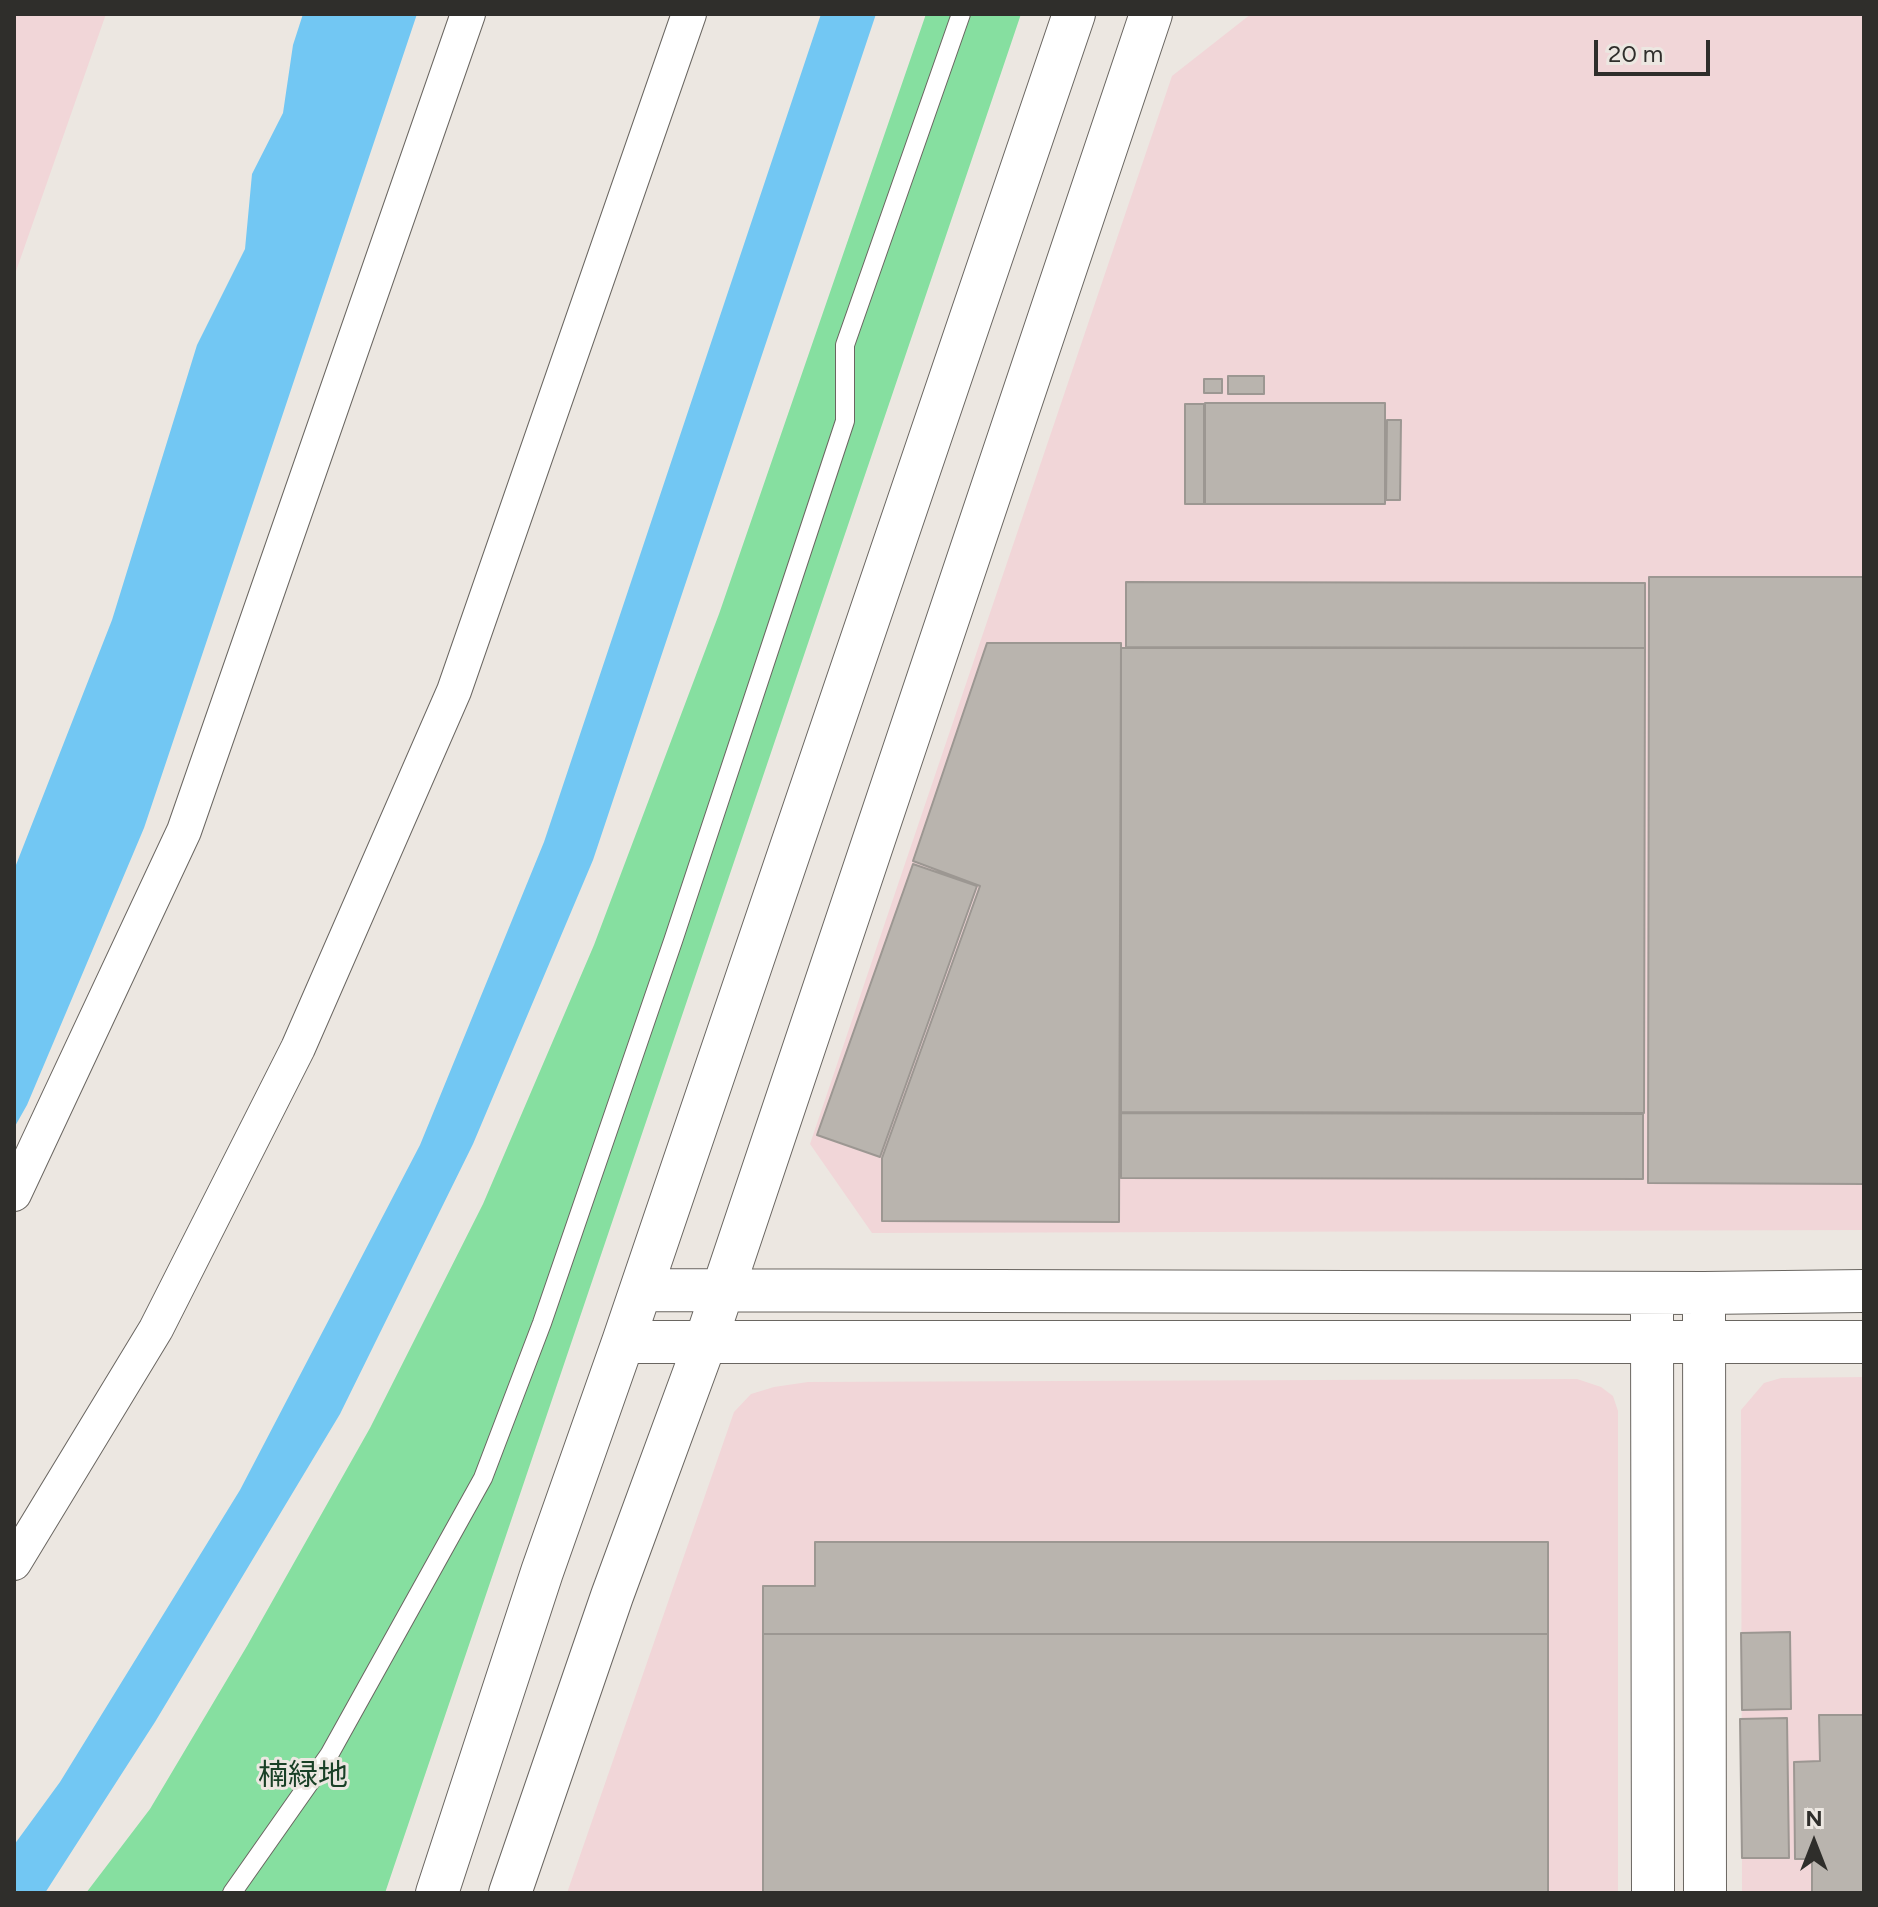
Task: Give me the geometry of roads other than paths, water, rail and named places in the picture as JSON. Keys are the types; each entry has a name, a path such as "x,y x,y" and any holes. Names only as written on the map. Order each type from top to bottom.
{"street":[{"path":"14,1194 184,831 468,14"},
{"path":"14,1563 156,1329 304,1034 454,691 689,14"},
{"path":"437,1893 542,1572 641,1290 1074,14"},
{"path":"510,1893 617,1582 705,1343 1151,14"},
{"path":"641,1290 1864,1291"},
{"path":"1652,1293 1653,1893"},
{"path":"1704,1293 1705,1893"},
{"path":"623,1342 1864,1342"}],"lane":[{"path":"232,1893 329,1755 483,1478 542,1323 673,941 845,421 845,345 961,14"}],"water":[{"path":"303,14 417,14 144,828 27,1105 14,1128 14,870 112,620 197,345 245,249 252,174 283,113 293,45"},
{"path":"821,14 876,14 593,860 473,1144 340,1414 155,1722 45,1893 14,1893 14,1845 60,1782 240,1490 420,1145 544,842"}],"park label":[{"name":"楠緑地","path":"303,1776"}]}
